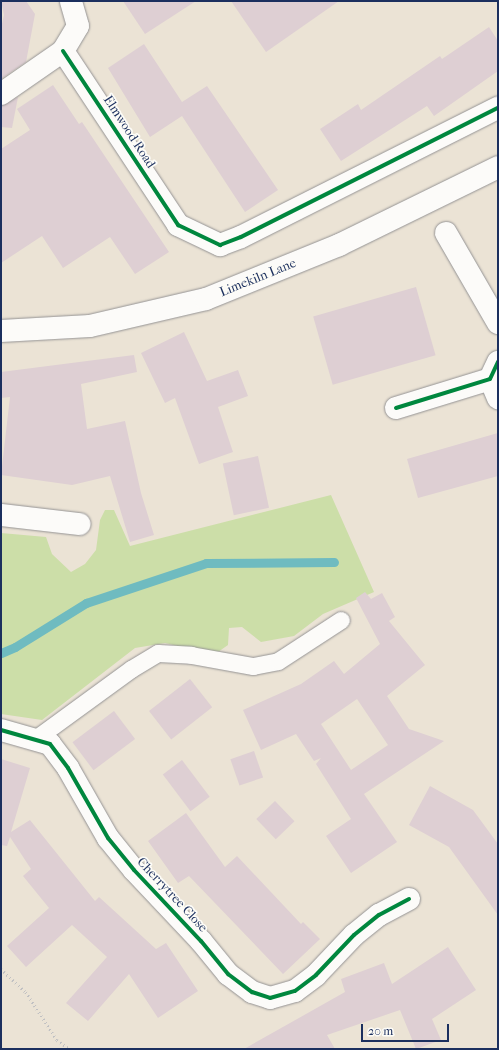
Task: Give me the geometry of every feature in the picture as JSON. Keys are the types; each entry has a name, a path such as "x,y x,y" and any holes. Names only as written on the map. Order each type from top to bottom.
{"street":[{"path":"1,94 63,50 78,26 71,1"},
{"name":"Elmwood Road","path":"63,50 178,225 220,245 241,237 498,108"},
{"name":"Limekiln Lane","path":"1,332 90,326 206,299 339,245 498,167"},
{"path":"446,233 498,322"},
{"path":"396,408 495,379"},
{"path":"1,515 79,524"},
{"name":"Cherrytree Close","path":"1,730 50,744 68,768 108,838 134,870 201,942 228,974 252,992 270,998 295,991 316,975 354,935 372,920 409,899"}],"lane":[{"path":"35,739 131,669 158,654 191,655 253,666 278,661 341,620"}],"path":[{"path":"1,969 26,992 57,1040 70,1049"}],"green space":[{"path":"331,495 374,592 323,614 294,636 261,642 242,627 229,628 228,645 218,652 199,651 165,643 135,648 42,720 1,714 1,533 46,537 52,554 71,572 85,564 96,550 100,520 105,510 114,510 130,546"}],"building":[{"path":"1,1 26,1 35,14 26,62 1,79 1,28 4,15"},
{"path":"123,1 196,1 145,34"},
{"path":"231,1 339,1 266,52"},
{"path":"489,27 498,41 498,71 434,116 427,106 341,161 320,129 358,104 361,110 440,56 442,59"},
{"path":"144,44 182,102 207,86 278,190 245,212 182,116 150,137 108,68"},
{"path":"53,85 79,124 82,122 169,252 135,274 110,237 63,268 42,236 1,263 1,149 30,130 17,109"},
{"path":"18,97 12,128 1,127 1,106"},
{"path":"416,287 436,355 333,385 313,316"},
{"path":"184,332 207,381 238,370 248,396 218,407 233,452 199,464 175,398 165,403 141,353"},
{"path":"134,355 137,372 81,384 87,429 125,421 141,493 154,535 130,542 110,476 72,485 1,475 10,397 1,398 1,372"},
{"path":"498,433 498,476 418,498 407,459"},
{"path":"258,456 269,508 234,515 223,463"},
{"path":"365,592 371,599 382,593 395,617 389,621 425,665 387,696 409,729 444,741 364,794 397,842 351,873 326,836 351,819 316,764 321,758 314,761 296,734 261,750 243,710 301,684 334,661 344,674 380,644 356,598","holes":["357,699 388,745 351,770 321,724"]},
{"path":"190,679 212,707 171,739 149,711"},
{"path":"114,711 135,739 94,770 72,742"},
{"path":"254,751 263,777 239,786 230,759"},
{"path":"1,759 30,768 11,832 30,820 95,901 99,897 156,949 166,943 198,991 158,1018 129,974 88,1021 66,1003 107,957 72,925 26,967 7,946 49,908 23,876 31,869 10,837 7,846 1,845"},
{"path":"182,760 210,797 191,811 163,774"},
{"path":"430,786 473,810 498,844 498,915 449,847 409,825"},
{"path":"275,801 294,821 276,839 256,819"},
{"path":"186,813 225,867 237,856 301,924 303,922 320,939 283,974 189,876 178,883 148,841"},
{"path":"448,947 476,990 432,1019 441,1040 416,1049 400,1010 327,1035 335,1049 244,1049 345,992 341,979 384,963 392,984"}],"waterway":[{"path":"1,653 15,647 86,603 206,563 334,562"}],"cycle path":[{"path":"63,51 178,225 220,245 241,237 498,108"},
{"path":"396,408 490,379 498,362"},
{"path":"1,730 50,744 68,768 108,838 134,870 201,941 228,974 252,992 270,998 295,991 316,975 354,935 379,915 409,899"}]}
